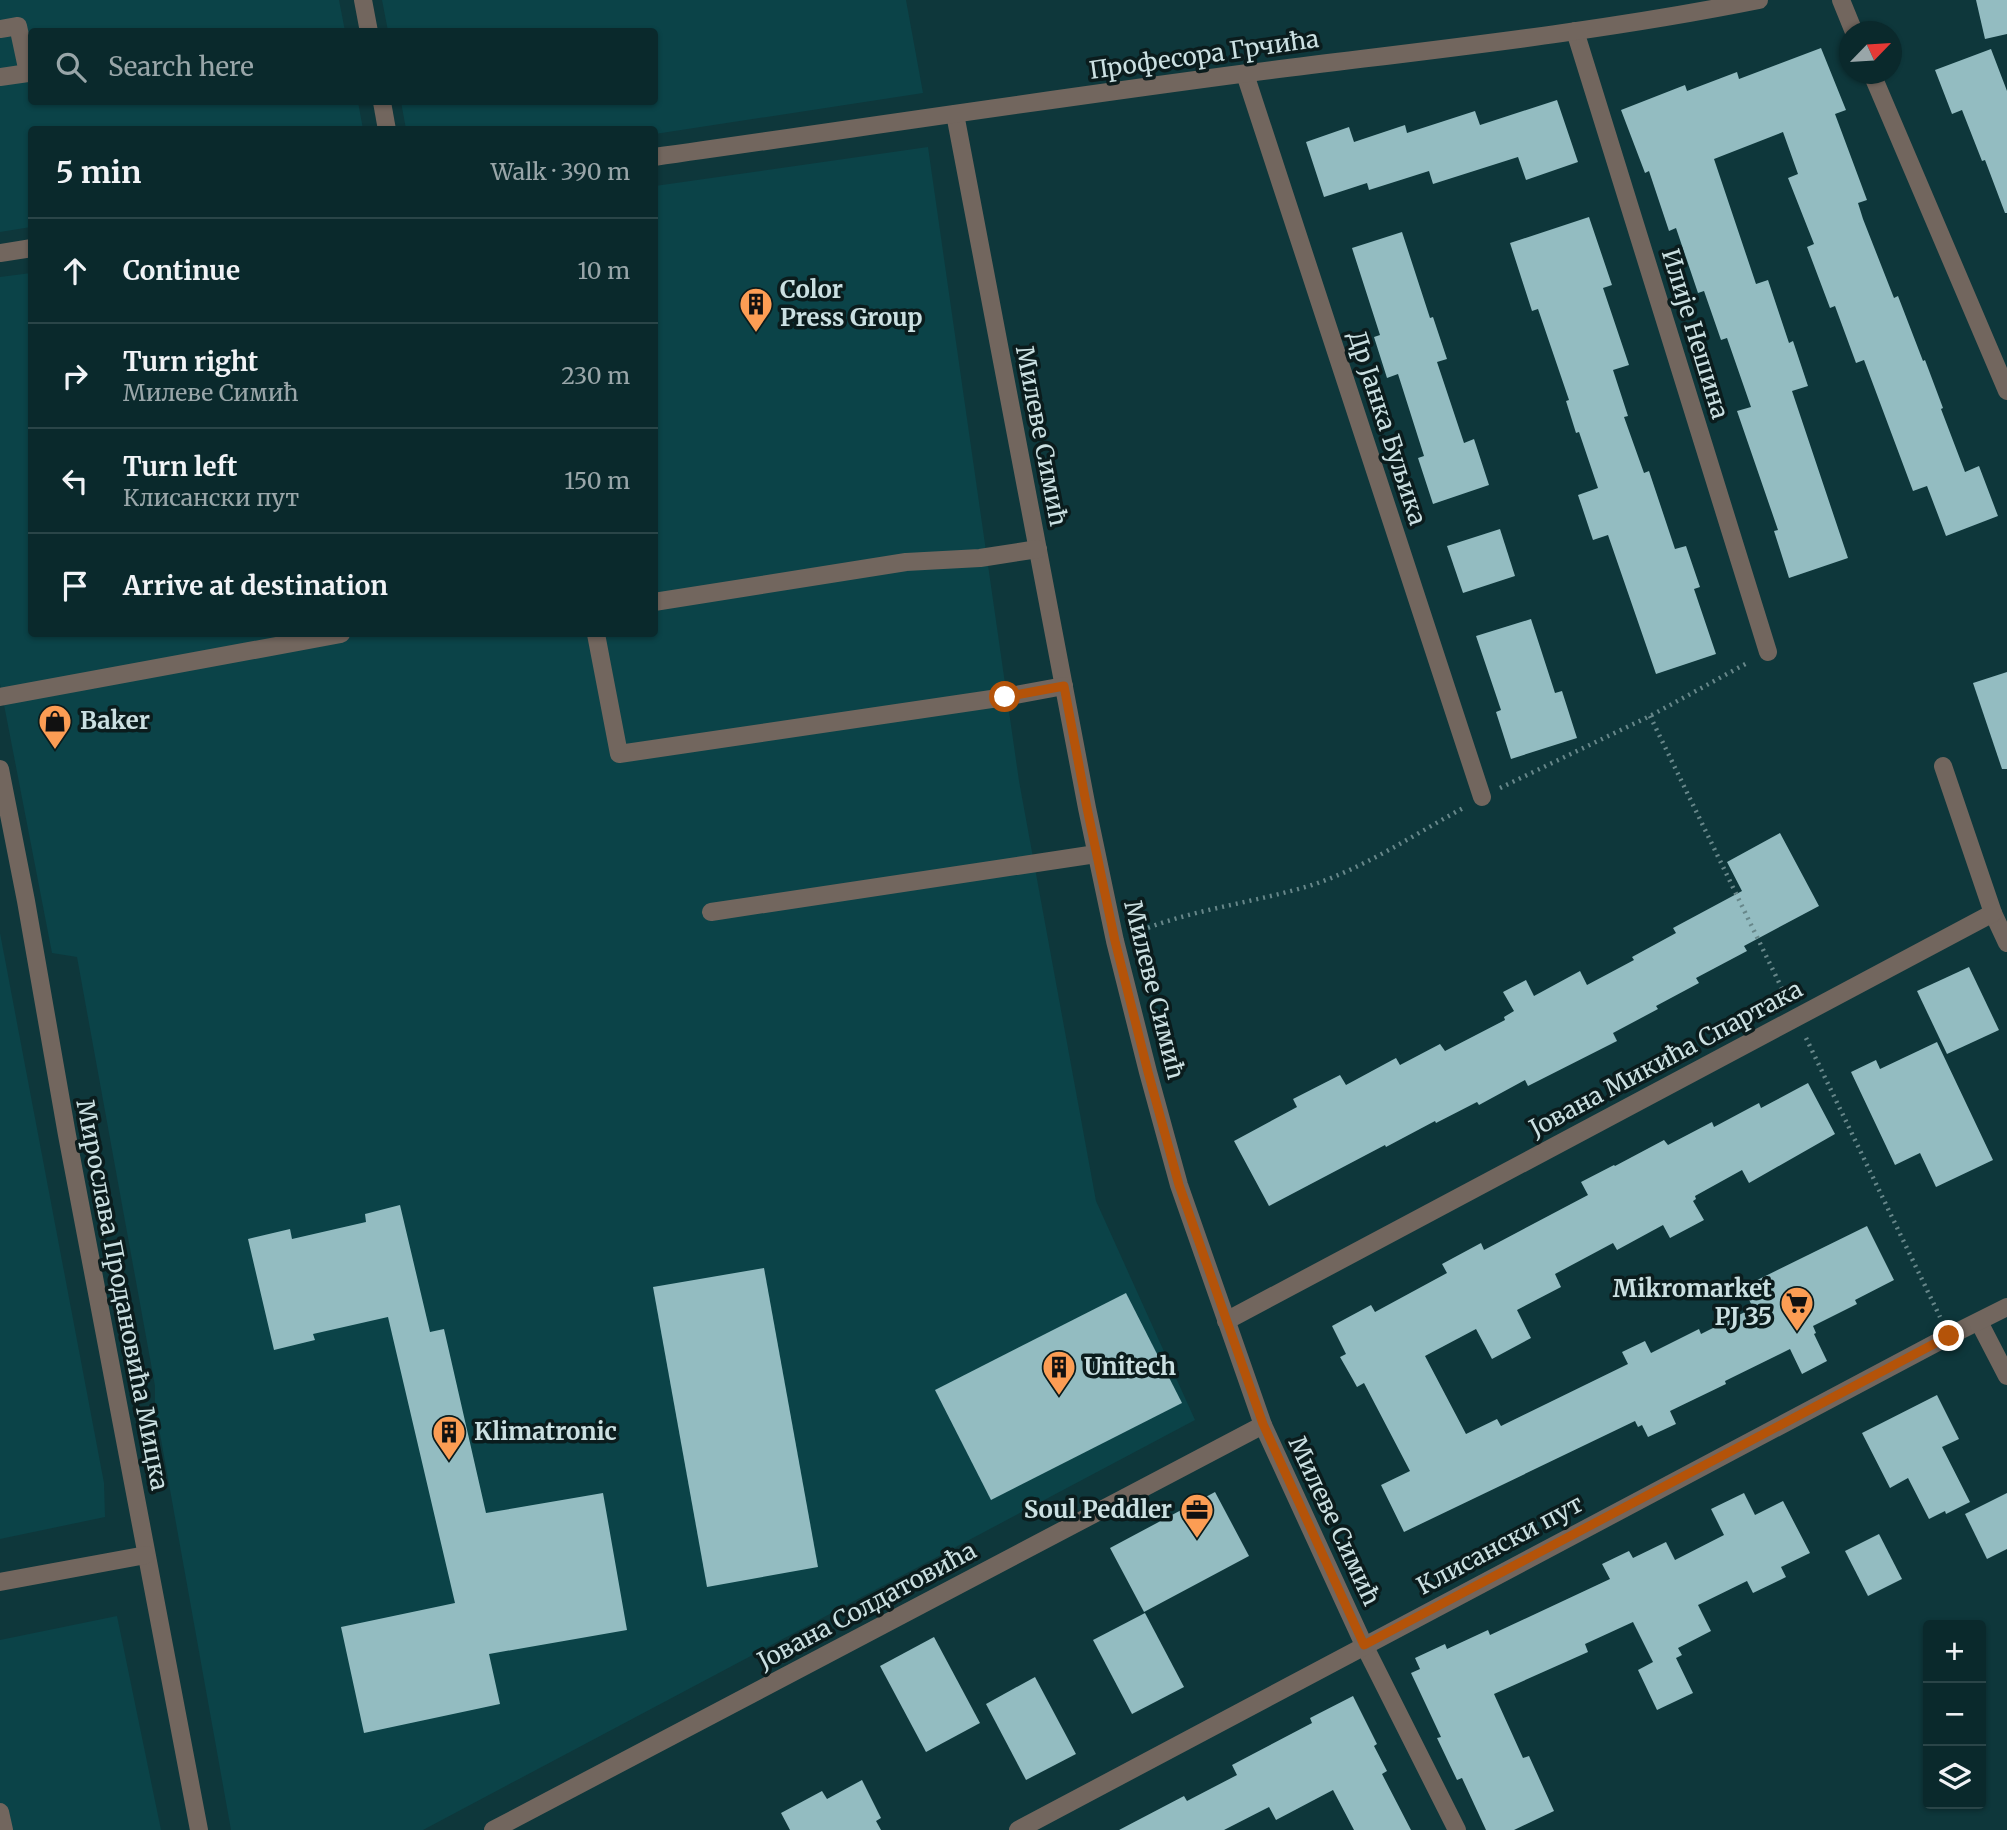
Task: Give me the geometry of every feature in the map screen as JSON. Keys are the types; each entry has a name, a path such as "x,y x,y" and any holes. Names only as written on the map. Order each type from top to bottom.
{"street":[{"path":"363,0 368,28"},
{"name":"Професора Грчића","path":"658,156 1245,74 1576,31 1759,0"},
{"path":"1841,0 1850,21"},
{"path":"0,29 18,26 28,73 0,77"},
{"name":"Илије Нешина","path":"1576,31 1768,652"},
{"name":"Др Јанка Буљика","path":"1245,74 1482,797"},
{"path":"1876,84 2007,391"},
{"path":"383,105 386,126"},
{"name":"Милеве Симић","path":"956,114 1096,854 1115,941 1179,1185 1263,1424 1364,1645 1457,1830"},
{"path":"0,253 28,249"},
{"path":"658,600 906,562 980,558 1038,548"},
{"path":"0,697 325,637"},
{"path":"597,637 619,754 1064,686"},
{"path":"1943,766 1993,913 2007,943"},
{"name":"Мирослава Продановића Мицка","path":"0,769 199,1830"},
{"path":"711,912 1096,854"},
{"name":"Јована Микића Спартака","path":"1226,1321 1993,913"},
{"name":"Клисански пут","path":"1018,1830 2007,1307"},
{"path":"1979,1322 2007,1377"},
{"name":"Јована Солдатовића","path":"493,1830 1263,1424"},
{"path":"0,1582 146,1555"},
{"path":"0,1812 4,1830"}],"path":[{"path":"1115,941 1162,921 1311,885 1350,871 1482,797 1650,716 1768,652"}],"shaded area":[{"path":"0,0 339,0 344,28 28,28 28,105 359,105 362,126 28,126 28,227 0,232"},
{"path":"382,0 906,0 923,93 658,134 658,126 405,126 402,105 658,105 658,28 387,28"},
{"path":"928,147 1019,781 1096,1201 1195,1420 423,1830 231,1830 155,1406 155,1386 77,957 52,953 0,684 0,277 28,273 28,637 658,637 658,186"},
{"path":"0,933 104,1483 105,1517 0,1539"},
{"path":"117,1616 161,1830 0,1830 0,1640"}],"building":[{"path":"1976,0 2007,0 2007,34 1985,39"},
{"path":"1821,48 1846,110 1835,114 1867,200 1858,203 1863,219 1894,298 1898,296 1923,361 1925,360 1965,472 1979,466 1998,516 1946,536 1927,486 1913,491 1864,360 1856,363 1835,306 1830,308 1807,247 1814,244 1788,178 1798,174 1783,132 1714,159 1756,284 1768,280 1789,343 1793,341 1808,386 1792,391 1848,558 1789,578 1774,531 1778,530 1737,411 1751,407 1727,338 1721,340 1704,291 1698,293 1676,228 1669,231 1649,171 1645,173 1621,110 1685,85 1687,91 1737,72 1739,79"},
{"path":"1991,49 2007,91 2007,213 1962,110 1952,114 1935,70"},
{"path":"1557,100 1578,162 1526,180 1518,157 1433,184 1429,171 1369,190 1367,183 1324,197 1306,142 1349,127 1354,142 1405,125 1407,133 1475,111 1480,125"},
{"path":"1589,217 1612,285 1603,288 1629,365 1613,370 1628,416 1624,417 1644,473 1649,471 1675,549 1686,546 1700,587 1694,589 1716,654 1656,674 1608,535 1593,540 1578,495 1598,488 1579,432 1576,433 1566,401 1569,400 1538,309 1532,311 1510,243"},
{"path":"1402,232 1430,318 1433,317 1447,359 1437,362 1464,443 1474,439 1489,485 1433,504 1418,458 1424,456 1398,374 1387,378 1374,337 1380,335 1352,248"},
{"path":"1500,529 1515,576 1463,593 1447,546"},
{"path":"1531,619 1555,693 1562,691 1577,738 1511,759 1496,712 1501,710 1476,636"},
{"path":"2007,672 2007,769 2002,769 1973,683"},
{"path":"1780,833 1819,906 1744,946 1747,951 1696,978 1699,983 1613,1033 1617,1041 1528,1086 1525,1080 1479,1105 1477,1102 1436,1123 1435,1121 1269,1206 1234,1141 1297,1107 1293,1099 1340,1075 1346,1085 1396,1058 1400,1065 1440,1044 1445,1051 1505,1020 1504,1017 1514,1011 1503,992 1526,980 1534,996 1580,971 1587,985 1634,960 1632,957 1676,933 1673,928 1742,891 1727,862"},
{"path":"1969,967 1999,1030 1947,1054 1917,991"},
{"path":"1937,1042 1993,1160 1936,1187 1920,1153 1895,1165 1851,1072 1876,1060 1880,1069"},
{"path":"1808,1083 1835,1134 1749,1183 1742,1170 1695,1196 1693,1201 1704,1220 1670,1238 1663,1225 1617,1250 1613,1243 1555,1274 1561,1287 1517,1310 1531,1338 1492,1359 1476,1329 1425,1356 1466,1434 1497,1419 1501,1426 1628,1364 1622,1352 1645,1341 1651,1353 1699,1329 1701,1334 1753,1308 1743,1287 1867,1226 1894,1280 1855,1300 1857,1304 1813,1326 1827,1361 1802,1374 1790,1349 1670,1411 1676,1424 1648,1437 1642,1425 1638,1427 1635,1421 1404,1532 1381,1485 1410,1471 1364,1383 1357,1387 1340,1357 1346,1354 1332,1326 1371,1305 1375,1312 1447,1273 1442,1264 1481,1243 1484,1250 1588,1195 1581,1182 1614,1165 1664,1140 1668,1145 1712,1122 1714,1127 1759,1103 1761,1108"},
{"path":"400,1205 430,1332 444,1329 486,1513 603,1493 627,1630 489,1654 500,1704 364,1733 341,1627 455,1603 388,1317 313,1334 315,1340 274,1350 248,1239 290,1229 292,1239 366,1222 365,1214"},
{"path":"764,1268 818,1567 707,1587 653,1287"},
{"name":"Unitech","path":"1126,1293 1182,1403 991,1500 935,1390"},
{"path":"1937,1395 1959,1439 1942,1447 1970,1502 1929,1519 1908,1478 1890,1488 1862,1433"},
{"path":"1215,1492 1249,1556 1144,1612 1110,1548"},
{"path":"1744,1493 1755,1515 1783,1501 1810,1553 1781,1567 1786,1577 1753,1593 1747,1581 1698,1605 1711,1631 1678,1648 1682,1655 1676,1658 1693,1693 1657,1710 1638,1670 1653,1662 1633,1622 1585,1644 1588,1652 1494,1694 1523,1758 1529,1756 1554,1811 1514,1830 1486,1830 1462,1778 1457,1780 1437,1738 1441,1737 1411,1673 1420,1669 1415,1658 1445,1644 1447,1649 1488,1630 1490,1635 1610,1579 1602,1564 1629,1551 1633,1558 1666,1542 1675,1560 1724,1535 1711,1509"},
{"path":"2007,1493 2007,1549 1987,1559 1965,1514"},
{"path":"1879,1534 1902,1579 1868,1596 1845,1551"},
{"path":"1145,1613 1184,1687 1132,1714 1093,1640"},
{"path":"934,1637 980,1723 926,1752 880,1666"},
{"path":"1035,1677 1076,1754 1026,1780 986,1704"},
{"path":"1353,1696 1377,1744 1374,1746 1387,1771 1382,1774 1411,1830 1354,1830 1333,1790 1276,1820 1269,1807 1224,1830 1119,1830 1184,1796 1187,1801 1237,1775 1232,1765 1312,1723 1310,1718"},
{"path":"862,1780 881,1818 876,1821 881,1830 790,1830 781,1813 822,1791 827,1799"}],"place":[{"name":"Color Press Group","path":"756,334"},
{"name":"Baker","path":"55,751"},
{"name":"Mikromarket PJ 35","path":"1797,1333"},
{"name":"Unitech","path":"1059,1397"},
{"name":"Klimatronic","path":"449,1462"},
{"name":"Soul Peddler","path":"1197,1540"}],"route":[{"path":"1005,697 1064,686 1115,941 1179,1185 1263,1424 1364,1645 1949,1336"}]}
